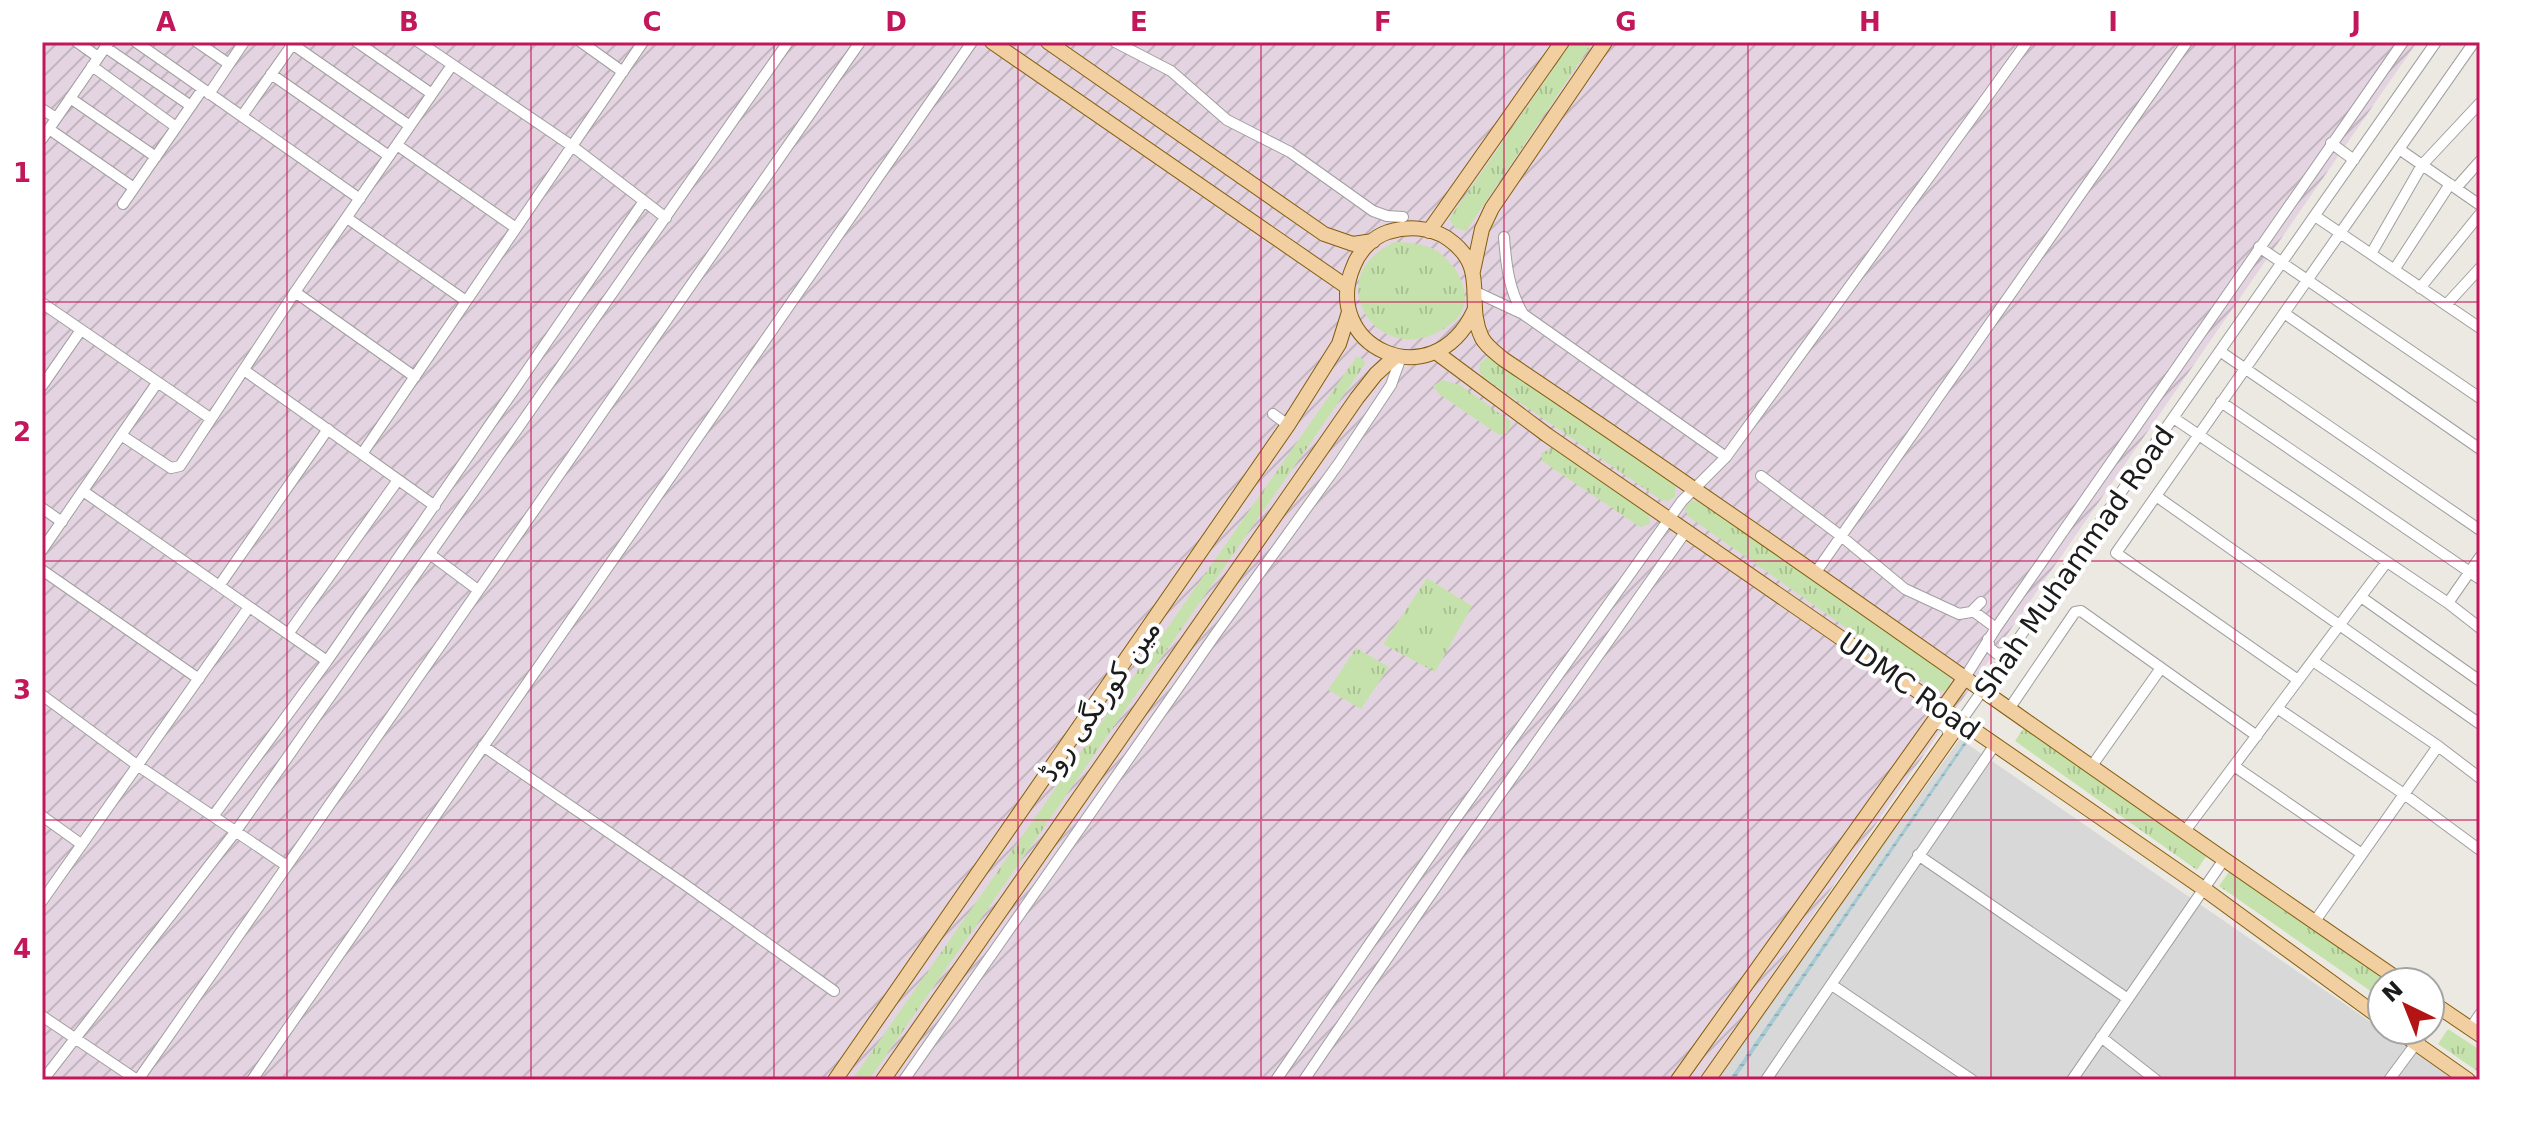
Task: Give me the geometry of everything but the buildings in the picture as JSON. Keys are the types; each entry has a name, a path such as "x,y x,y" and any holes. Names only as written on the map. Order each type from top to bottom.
{"main road":[{"path":"992,42 1347,287"},
{"path":"1048,42 1324,234 1353,244 1373,240"},
{"path":"1429,231 1562,42"},
{"path":"1473,271 1482,229 1492,208 1605,42"},
{"path":"1404,228 1429,231 1446,237 1463,252 1473,271 1476,292 1474,311 1460,336 1437,353 1418,358 1398,357 1375,347 1359,332 1349,312 1347,287 1356,260 1373,240 1404,228"},
{"name":"UDMC Road","path":"1474,311 1487,346 1503,359 1816,572 1964,679 2379,966"},
{"name":"مین کورنگی روڈ","path":"835,1080 1288,425 1339,344 1349,312"},
{"name":"UDMC Road","path":"1437,353 1526,420 2204,889 2366,1007"},
{"name":"مین کورنگی روڈ","path":"883,1080 1357,398 1376,374 1398,357"},
{"name":"Shah Muhammad Road","path":"1678,1080 1964,679"},
{"name":"Shah Muhammad Road","path":"1708,1080 1961,721"},
{"path":"2446,1012 2475,1032"},
{"path":"2419,1046 2468,1080"}],"street":[{"path":"77,42 191,106"},
{"path":"136,42 360,199"},
{"path":"197,42 229,64"},
{"path":"123,204 191,106 206,92 244,42"},
{"path":"357,42 432,94"},
{"path":"419,42 572,146 666,218"},
{"path":"581,42 623,72"},
{"path":"362,454 643,42"},
{"path":"43,1080 236,831 788,42"},
{"path":"42,1016 137,1080 860,42"},
{"path":"252,1080 972,42"},
{"path":"1115,42 1159,63 1227,120 1290,152 1373,211 1403,217 1373,240"},
{"path":"1276,1080 1452,824 1670,519 1726,457 2027,42"},
{"path":"1816,572 2187,42"},
{"name":"Shah Muhammad Road","path":"1964,679 1988,639 2403,42"},
{"name":"Shah Muhammad Road","path":"1961,721 2436,42"},
{"path":"242,116 293,43 410,126"},
{"path":"2298,680 2116,553 2474,45"},
{"path":"101,53 45,134 134,188"},
{"path":"101,53 176,127"},
{"path":"121,435 171,468 180,466 295,292 452,65"},
{"path":"271,74 389,156"},
{"path":"70,98 156,157"},
{"path":"2371,254 2422,165 2480,103"},
{"path":"42,109 56,118"},
{"path":"2331,143 2354,160"},
{"path":"397,145 516,228"},
{"path":"2399,149 2480,205"},
{"path":"2394,270 2453,186 2480,161"},
{"path":"214,815 327,661 644,201"},
{"path":"2420,288 2480,214"},
{"path":"2315,216 2479,326"},
{"path":"347,218 466,301"},
{"path":"1504,237 1507,274 1523,314"},
{"path":"2259,247 2480,398"},
{"path":"2446,305 2480,268"},
{"path":"295,292 415,377"},
{"path":"1476,292 1523,314 1726,457"},
{"path":"42,303 210,418"},
{"path":"2284,313 2480,449"},
{"path":"42,386 81,330"},
{"path":"2221,352 2480,530"},
{"path":"904,1080 1369,420 1391,385 1398,357"},
{"path":"244,370 435,506"},
{"path":"42,550 157,383"},
{"path":"2221,402 2480,579"},
{"path":"1273,414 1288,425"},
{"path":"2175,419 2448,603 2480,628"},
{"path":"219,586 328,429"},
{"path":"1761,476 1905,589 1950,612 1966,614 1977,606 1996,628"},
{"path":"288,634 398,480"},
{"path":"83,491 327,661"},
{"path":"2156,496 2480,724"},
{"path":"42,508 62,522"},
{"path":"1304,1080 1470,837 1686,531"},
{"path":"431,555 478,590"},
{"path":"1246,555 1263,568"},
{"path":"2448,603 2480,557"},
{"path":"2185,831 2386,563"},
{"path":"42,570 199,679"},
{"path":"2361,597 2480,681"},
{"path":"42,901 249,607"},
{"path":"2009,709 2077,611 2081,611 2257,736"},
{"path":"1988,639 1993,651 2002,655 2010,652"},
{"path":"2313,661 2480,778"},
{"path":"2091,767 2161,668"},
{"path":"42,695 137,765 287,866"},
{"path":"2277,708 2480,850"},
{"path":"1929,727 1936,724 1944,726 1949,738"},
{"path":"483,746 834,991"},
{"path":"1766,1080 1994,746"},
{"path":"2315,921 2438,746"},
{"path":"2234,766 2362,854"},
{"path":"42,816 81,844"},
{"path":"1452,824 1470,837"},
{"path":"1918,855 2128,999"},
{"path":"2072,1080 2225,858"},
{"path":"1373,940 1391,953"},
{"path":"1832,985 1972,1080"},
{"path":"2475,1032 2480,1014"},
{"path":"2101,1037 2156,1080"},
{"path":"2389,1080 2414,1046"}],"shaded area":[{"path":"42,42 2417,42 1699,1080 42,1080"},
{"path":"1960,739 2366,1019 2366,1046 2406,1046 2455,1080 1713,1080"}],"green space":[{"path":"1572,42 1593,42 1466,231 1455,228 1449,219"},
{"path":"1395,242 1417,244 1437,251 1453,266 1463,285 1464,305 1460,315 1426,337 1402,339 1382,331 1367,317 1359,298 1360,277 1371,258"},
{"path":"1357,356 1365,364 869,1080 852,1080"},
{"path":"1489,356 1676,485 1675,497 1668,501 1661,500 1483,377 1479,371 1480,363"},
{"path":"1442,380 1460,385 1510,421 1507,433 1499,435 1439,394 1433,386"},
{"path":"1552,448 1649,514 1650,524 1640,527 1542,461 1542,453"},
{"path":"1691,500 1700,502 1951,675 1950,687 1936,691 1689,517 1685,510"},
{"path":"1427,578 1472,606 1435,672 1383,644"},
{"path":"1356,648 1389,667 1361,709 1328,690"},
{"path":"2025,726 2207,855 2197,870 2015,741"},
{"path":"2231,869 2370,966 2366,966 2366,988 2219,886"},
{"path":"2448,1029 2480,1050 2480,1073 2441,1046 2446,1046"}],"water":[{"path":"1967,738 1969,740 1734,1080 1729,1080"}]}
